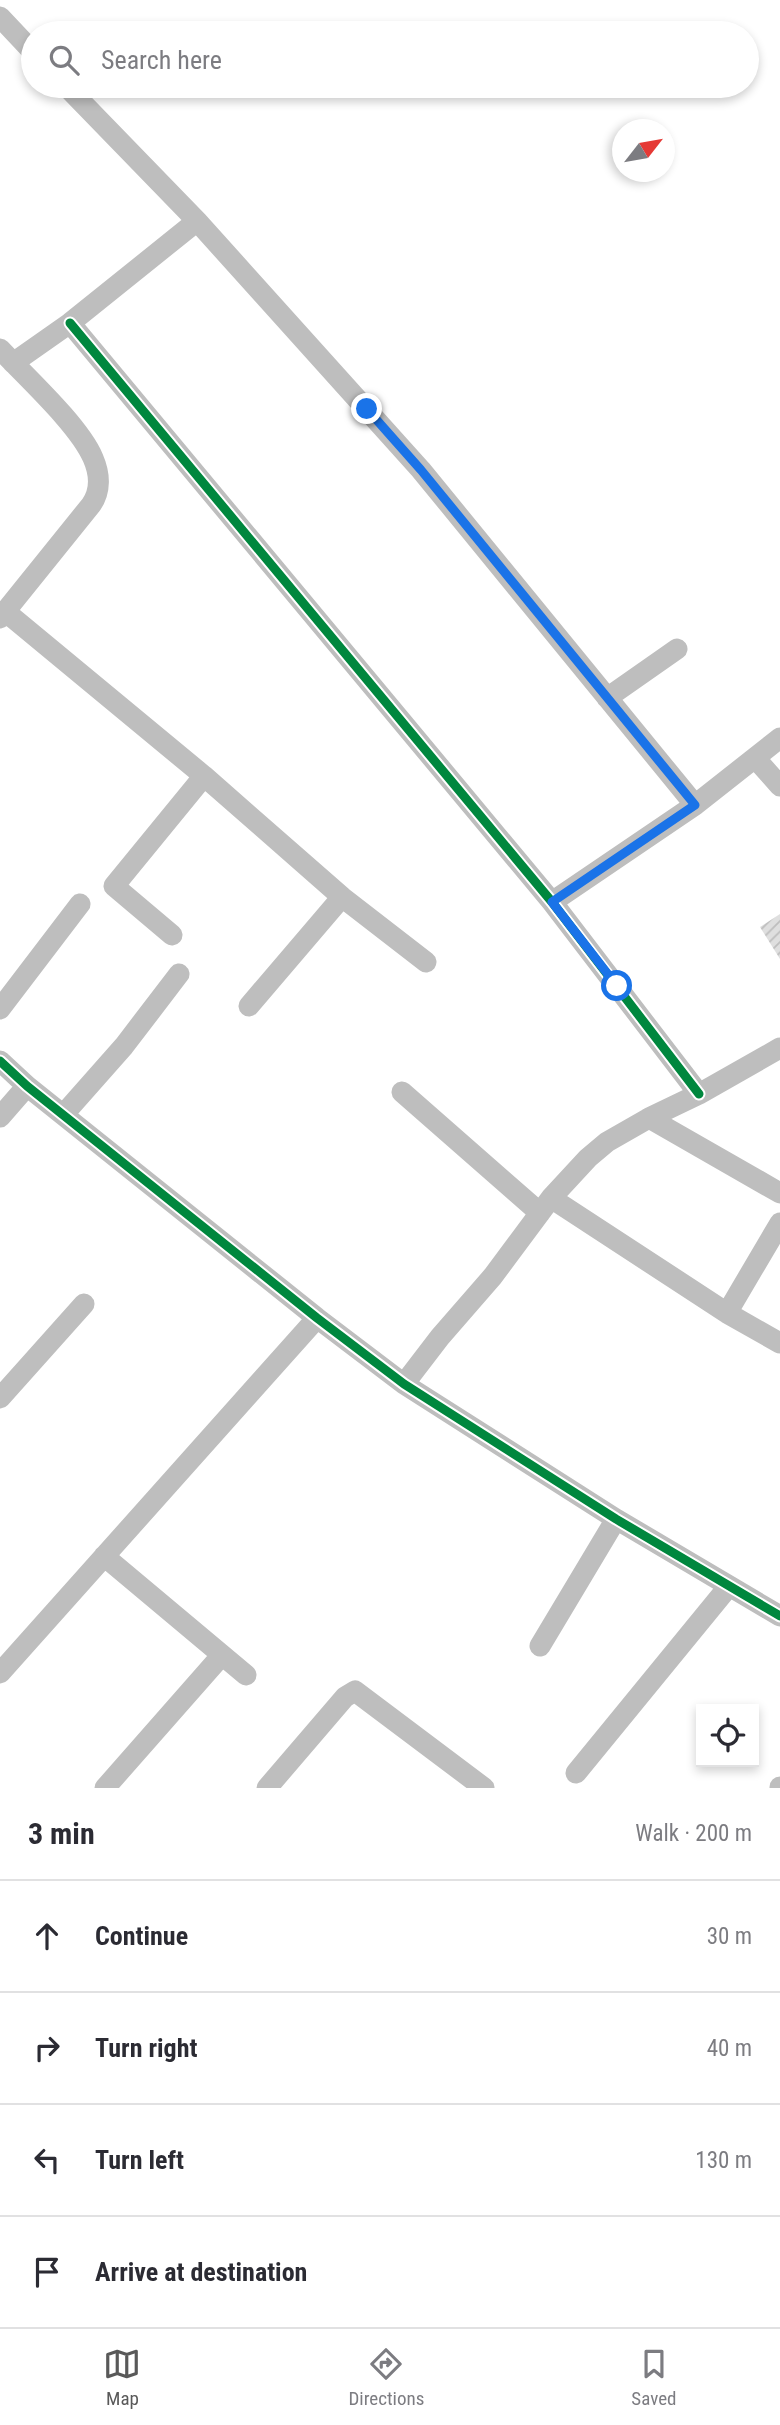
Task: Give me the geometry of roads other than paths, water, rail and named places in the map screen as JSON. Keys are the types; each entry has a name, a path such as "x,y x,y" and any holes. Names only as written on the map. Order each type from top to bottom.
{"street":[{"path":"0,18 21,40"},
{"path":"78,98 197,221 421,470 695,805"},
{"path":"197,221 70,323 6,356 74,429 93,458 99,482 98,495 91,505 3,615 204,776 342,897 426,962"},
{"path":"70,323 552,902 699,1094"},
{"path":"607,698 677,649"},
{"path":"552,902 695,805 780,738"},
{"path":"756,759 780,786"},
{"path":"172,935 114,886 204,776"},
{"path":"249,1006 342,897"},
{"path":"0,1009 80,904"},
{"path":"63,1115 124,1046 179,974"},
{"path":"404,1384 440,1336 493,1276 545,1205 588,1158 607,1142 780,1048"},
{"path":"0,1061 63,1115 404,1384 616,1519 780,1616"},
{"path":"0,1117 27,1086"},
{"path":"402,1092 545,1205 780,1343"},
{"path":"649,1118 780,1193"},
{"path":"727,1313 780,1223"},
{"path":"0,1398 84,1304"},
{"path":"0,1673 317,1318"},
{"path":"540,1646 616,1519"},
{"path":"104,1556 246,1675"},
{"path":"576,1773 729,1586"},
{"path":"105,1788 222,1655"},
{"path":"267,1788 345,1698 355,1691 484,1788"}]}
